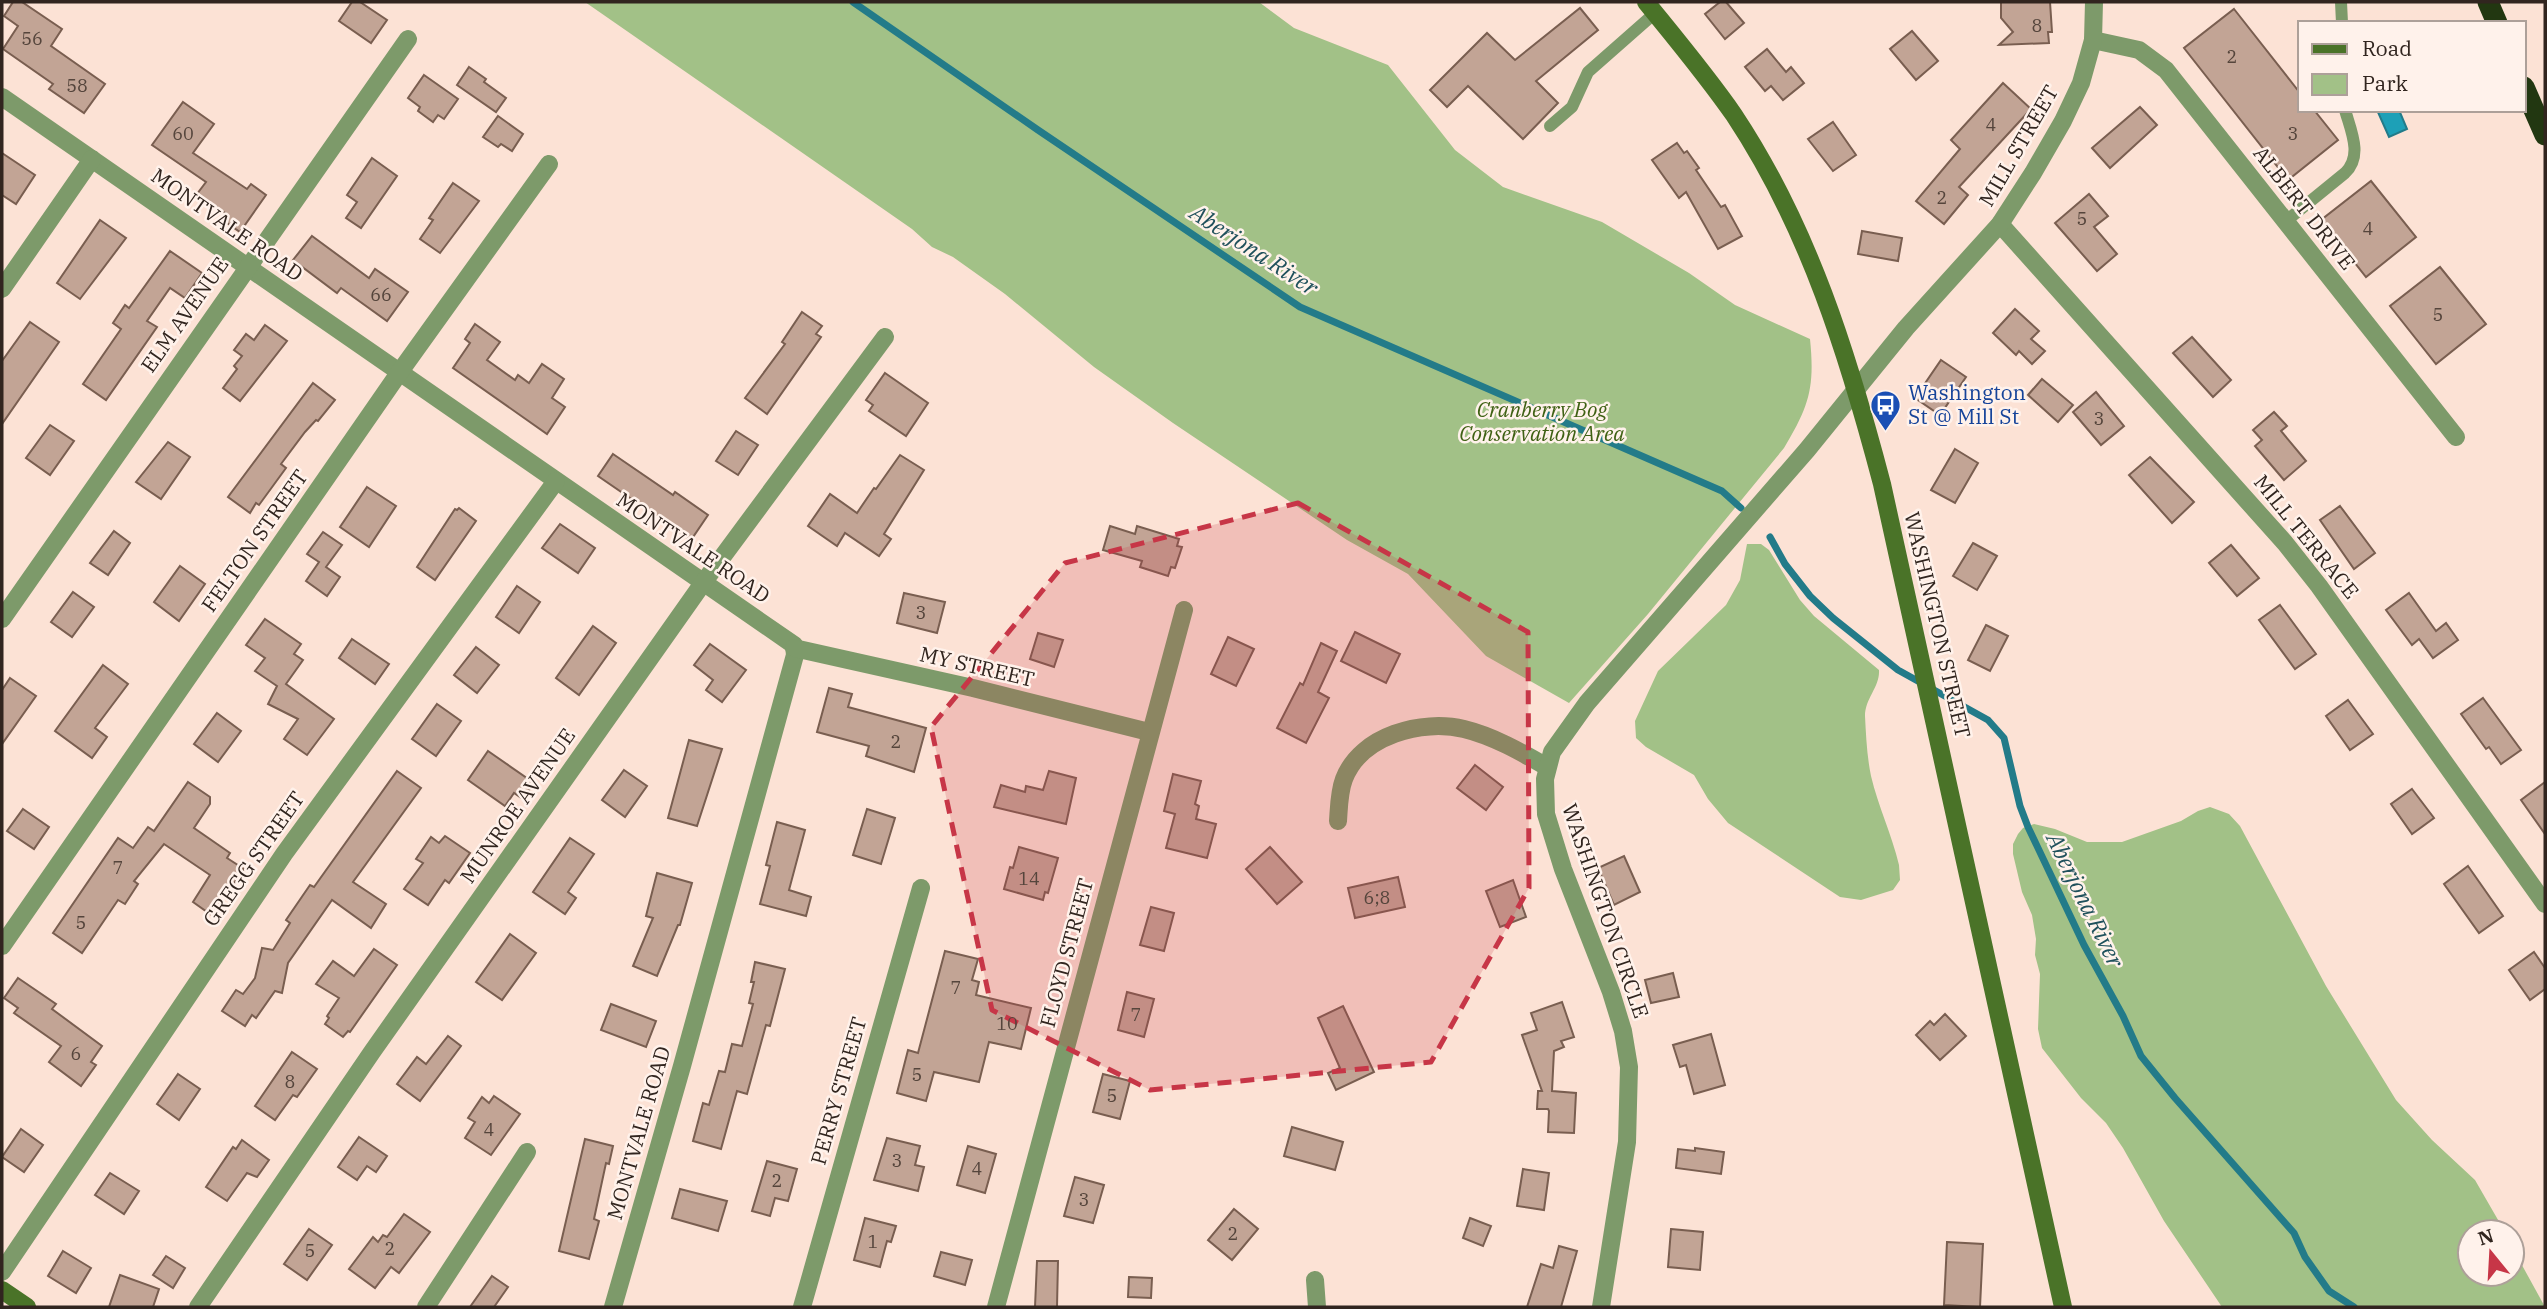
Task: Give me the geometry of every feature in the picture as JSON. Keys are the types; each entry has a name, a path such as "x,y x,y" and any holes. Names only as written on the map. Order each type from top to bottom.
{"highway":[{"path":"2488,2 2496,21"},
{"path":"2526,92 2545,135"}],"main road":[{"name":"WASHINGTON STREET","path":"1650,7 1733,115 1770,175 1815,270 1856,387 1882,484 2063,1307"},
{"path":"2,1290 27,1307"}],"street":[{"name":"MILL STREET","path":"1856,387 2000,224 2023,191 2063,121 2081,83 2093,40 2094,2"},
{"name":"ELM AVENUE","path":"2,620 408,39"},
{"name":"ALBERT DRIVE","path":"2093,40 2139,50 2166,70 2456,437"},
{"name":"MONTVALE ROAD","path":"2,96 703,583 788,639 794,648 734,878 613,1307"},
{"path":"2,289 92,159"},
{"name":"FELTON STREET","path":"2,946 400,373 550,164"},
{"name":"MILL TERRACE","path":"2000,224 2285,543 2319,586 2545,904"},
{"name":"MUNROE AVENUE","path":"198,1307 372,1052 703,583 884,337"},
{"name":"WASHINGTON CIRCLE","path":"1601,1307 1625,1164 1630,1106 1629,1067 1623,1031 1611,992 1549,826 1544,802 1547,767 1559,739 1579,711 1807,450 1856,387"},
{"name":"GREGG STREET","path":"2,1272 284,853 556,481"},
{"name":"FLOYD STREET","path":"996,1307 1184,610"},
{"name":"MY STREET","path":"794,648 974,688 1149,732"},
{"path":"1339,821 1342,784 1349,768 1375,744 1400,731 1433,726 1463,729 1517,750 1547,767"},
{"name":"PERRY STREET","path":"802,1307 921,888"},
{"path":"426,1307 527,1152"},
{"path":"1315,1280 1317,1307"}],"lane":[{"path":"2342,2 2342,21"},
{"path":"1550,126 1572,107 1588,72 1650,7"},
{"path":"2286,221 2353,164 2356,152 2346,112"}],"highlighted area":[{"path":"1298,503 1528,632 1529,888 1431,1062 1150,1090 992,1010 931,727 1065,563"}],"green space":[{"name":"Cranberry Bog Conservation Area","path":"585,2 1259,2 1294,28 1388,65 1455,150 1503,187 1602,222 1689,273 1735,305 1810,339 1812,371 1805,408 1784,448 1648,614 1569,703 1486,656 1408,574 1347,540 1173,423 1094,367 1005,294 953,257 932,247 912,229"},
{"path":"1747,544 1761,544 1769,550 1800,600 1814,616 1879,670 1865,716 1871,776 1899,865 1900,880 1893,890 1861,900 1840,897 1728,823 1708,799 1694,775 1646,747 1636,738 1635,721 1658,671 1726,605 1740,580"},
{"path":"2210,807 2229,814 2240,826 2326,986 2396,1100 2432,1140 2475,1180 2497,1218 2456,1218 2456,1288 2526,1288 2526,1272 2545,1307 2222,1307 2164,1221 2106,1123 2081,1098 2042,1048 2038,1029 2040,974 2035,955 2036,939 2032,915 2022,892 2013,854 2013,844 2018,834 2023,828 2034,824 2087,842 2122,842 2181,821"}],"water":[{"path":"2378,112 2400,112 2407,129 2389,137"}],"building":[{"path":"13,2 22,2 62,29 51,46 105,84 84,113 49,89 53,84 3,49 18,26 4,16"},
{"path":"352,2 360,2 387,20 371,43 339,21"},
{"path":"1720,2 1726,2 1744,23 1725,39 1705,14"},
{"path":"2001,2 2050,2 2052,32 2048,32 2049,43 1999,45 2013,32 2001,18"},
{"path":"1580,8 1598,30 1536,81 1558,103 1523,139 1468,86 1447,107 1430,90 1487,33 1515,60"},
{"path":"2234,9 2298,90 2298,112 2316,112 2338,140 2288,180 2184,48"},
{"path":"1912,31 1938,61 1916,80 1890,49"},
{"path":"1767,49 1786,72 1791,67 1804,83 1783,100 1771,86 1765,91 1745,67"},
{"path":"469,67 506,98 496,112 457,85"},
{"path":"424,75 458,99 444,119 438,115 433,122 418,111 420,107 408,98"},
{"path":"2003,83 2031,109 1959,187 1968,195 1944,224 1916,201 1960,149 1951,140"},
{"path":"183,102 214,124 193,153 247,189 251,184 266,195 240,232 224,221 228,215 197,194 206,182 152,145"},
{"path":"2140,107 2157,125 2110,168 2092,148"},
{"path":"498,116 523,134 512,151 501,144 498,147 483,137"},
{"path":"1833,122 1856,155 1833,171 1808,139"},
{"path":"1677,143 1684,153 1687,151 1699,168 1696,170 1721,207 1725,205 1742,236 1718,249 1686,192 1679,198 1652,160"},
{"path":"2,153 35,175 16,204 2,195"},
{"path":"372,158 397,176 361,228 346,218 357,202 347,195"},
{"path":"2371,181 2416,237 2366,277 2321,220"},
{"path":"453,183 479,201 440,253 420,239 433,220 429,218"},
{"path":"2089,194 2108,216 2094,227 2117,254 2097,271 2055,223"},
{"path":"100,220 126,238 80,299 57,283"},
{"path":"1862,231 1902,238 1898,261 1858,254"},
{"path":"312,236 369,278 375,269 408,292 387,321 341,288 337,293 293,260"},
{"path":"170,251 202,273 185,298 170,288 147,321 157,327 106,400 83,384 121,329 113,323 125,305 129,308"},
{"path":"2440,267 2486,324 2436,364 2390,306"},
{"path":"2015,309 2039,331 2031,339 2045,351 2032,364 2019,351 2016,355 1993,333"},
{"path":"802,312 822,326 816,334 821,337 767,414 745,398 785,344 782,342"},
{"path":"30,322 59,342 2,424 2,361"},
{"path":"475,324 500,342 487,360 515,380 518,375 529,383 542,364 564,379 552,398 565,407 547,434 453,368 470,343 465,339"},
{"path":"265,325 287,341 240,401 223,388 237,369 234,366 242,356 234,350 246,334 254,340"},
{"path":"2192,337 2231,380 2213,397 2173,353"},
{"path":"1941,360 1966,377 1940,415 1915,398"},
{"path":"885,373 928,403 906,436 869,411 873,405 866,400"},
{"path":"2042,379 2073,405 2058,422 2028,395"},
{"path":"313,383 335,400 305,432 281,464 286,468 250,513 228,497"},
{"path":"2096,392 2124,426 2101,445 2073,412"},
{"path":"2274,412 2287,426 2281,431 2306,461 2284,480 2255,446 2262,440 2253,430"},
{"path":"50,425 74,441 50,475 26,458"},
{"path":"736,431 758,445 738,475 716,461"},
{"path":"168,442 190,457 161,499 136,482"},
{"path":"1955,449 1978,463 1955,503 1931,490"},
{"path":"613,454 708,515 691,540 598,476"},
{"path":"900,455 924,470 884,534 891,539 879,556 845,533 837,546 808,526 830,494 857,513"},
{"path":"2150,457 2194,502 2172,523 2129,475"},
{"path":"367,487 396,506 369,547 340,527"},
{"path":"2340,506 2375,553 2354,569 2320,520"},
{"path":"459,508 476,521 435,580 417,567 455,509"},
{"path":"560,524 595,548 578,573 542,548"},
{"path":"1110,526 1135,534 1137,526 1179,539 1177,546 1182,547 1175,568 1171,567 1168,576 1140,567 1142,561 1103,550"},
{"path":"114,531 130,543 108,575 90,563"},
{"path":"323,532 342,545 326,567 340,577 327,596 306,581 319,562 307,554"},
{"path":"1973,543 1997,556 1977,590 1953,576"},
{"path":"2231,545 2259,578 2237,596 2209,563"},
{"path":"180,566 205,584 179,621 154,602"},
{"path":"517,586 540,602 519,633 496,617"},
{"path":"73,592 94,607 72,637 51,622"},
{"path":"904,593 945,602 937,633 897,623"},
{"path":"2409,593 2436,631 2446,623 2458,640 2433,658 2419,639 2412,645 2386,610"},
{"path":"2280,605 2316,654 2295,669 2259,620"},
{"path":"265,619 301,644 294,654 303,660 286,684 334,719 307,755 284,739 298,719 268,704 277,686 255,671 265,658 246,645"},
{"path":"1986,625 2008,636 1990,671 1968,660"},
{"path":"593,626 616,643 579,695 556,678"},
{"path":"1355,632 1400,654 1386,683 1341,661"},
{"path":"1038,633 1063,640 1054,667 1030,659"},
{"path":"1228,637 1254,649 1236,686 1211,674"},
{"path":"352,639 389,664 375,684 339,658"},
{"path":"1321,643 1337,651 1318,692 1329,698 1306,743 1277,728 1300,683 1303,685"},
{"path":"710,644 746,670 722,702 706,690 713,680 694,665"},
{"path":"476,647 499,665 477,693 454,675"},
{"path":"103,665 128,684 95,728 107,737 92,758 55,731"},
{"path":"10,678 36,696 2,744 2,690"},
{"path":"829,688 852,694 848,707 926,728 914,772 866,756 869,746 817,732"},
{"path":"2483,698 2521,750 2501,764 2489,747 2486,749 2461,714"},
{"path":"2348,700 2373,734 2350,750 2326,716"},
{"path":"437,704 461,721 436,756 412,739"},
{"path":"217,713 241,731 218,762 194,744"},
{"path":"689,740 722,749 697,826 668,818"},
{"path":"488,751 534,783 523,799 514,793 505,806 468,780"},
{"path":"1475,765 1503,787 1486,810 1457,788"},
{"path":"624,770 647,786 625,817 602,800"},
{"path":"397,771 421,788 353,882 386,904 371,928 332,900 288,963 282,993 275,991 256,1018 252,1015 245,1026 222,1011 236,990 243,994 255,978 262,948 273,950 290,923 286,920 310,885 314,887"},
{"path":"1049,771 1076,778 1066,824 994,807 1001,785 1025,792 1026,786 1043,790"},
{"path":"1173,774 1201,781 1195,804 1199,806 1196,819 1216,824 1207,858 1166,848 1175,814 1164,811"},
{"path":"188,782 210,797 210,804 194,828 230,853 227,858 244,869 210,914 193,902 210,875 164,844 134,881 138,884 125,904 118,900 82,953 53,933 118,838 133,848 148,827 154,831"},
{"path":"2545,782 2545,834 2521,800"},
{"path":"2412,789 2434,818 2412,834 2391,804"},
{"path":"23,809 49,827 34,849 7,831"},
{"path":"867,809 895,818 881,864 853,855"},
{"path":"777,822 805,830 789,890 811,897 806,916 760,904"},
{"path":"445,836 470,853 449,883 445,880 428,905 404,889 423,863 416,859 431,837 439,843"},
{"path":"570,838 594,854 568,892 576,898 565,914 533,892"},
{"path":"1019,847 1058,858 1048,893 1045,892 1043,900 1004,889"},
{"path":"1270,847 1302,882 1277,904 1246,869"},
{"path":"1624,856 1640,892 1614,905 1598,868"},
{"path":"2468,866 2503,916 2479,933 2444,884"},
{"path":"657,873 692,883 680,925 657,976 633,966 653,918 646,916"},
{"path":"1398,877 1405,907 1355,918 1348,888"},
{"path":"1513,880 1526,917 1500,927 1486,891"},
{"path":"1151,907 1174,913 1164,951 1140,945"},
{"path":"510,934 536,953 502,1000 476,982"},
{"path":"374,949 397,965 350,1032 343,1037 325,1024 339,998 316,984 333,961 354,976"},
{"path":"945,951 978,959 972,980 979,982 976,995 1031,1008 1021,1049 989,1042 979,1082 934,1072 926,1101 897,1093 908,1050 918,1053"},
{"path":"2534,952 2545,968 2545,989 2530,1000 2509,970"},
{"path":"755,962 785,969 770,1026 766,1025 747,1094 737,1091 721,1149 693,1141 703,1103 709,1105 719,1071 725,1072 732,1044 742,1046 753,1004 749,1003"},
{"path":"1673,973 1679,997 1651,1003 1645,980"},
{"path":"18,978 56,1004 52,1009 102,1046 91,1062 96,1065 81,1086 49,1062 61,1046 14,1013 18,1008 4,998"},
{"path":"1127,992 1154,999 1144,1037 1118,1030"},
{"path":"1562,1002 1574,1037 1561,1041 1564,1047 1554,1051 1552,1091 1576,1093 1574,1133 1548,1132 1549,1111 1537,1109 1538,1091 1542,1091 1522,1035 1537,1030 1531,1013"},
{"path":"611,1004 656,1021 646,1047 601,1030"},
{"path":"1343,1006 1374,1072 1336,1090 1328,1073 1340,1068 1318,1018"},
{"path":"1945,1014 1966,1036 1940,1060 1916,1035 1930,1021 1934,1025"},
{"path":"1711,1034 1725,1085 1694,1094 1686,1065 1680,1067 1673,1045"},
{"path":"448,1036 461,1046 420,1101 397,1084 417,1057 426,1064"},
{"path":"292,1052 317,1069 297,1097 293,1095 275,1120 255,1106"},
{"path":"178,1074 200,1089 179,1120 157,1104"},
{"path":"1103,1074 1130,1081 1120,1119 1093,1112"},
{"path":"494,1096 520,1114 491,1155 465,1138 475,1122 468,1118 482,1097 489,1103"},
{"path":"1292,1127 1343,1142 1335,1170 1284,1156"},
{"path":"21,1129 43,1145 24,1172 2,1157"},
{"path":"359,1137 387,1156 376,1172 367,1166 357,1180 338,1167"},
{"path":"887,1138 920,1146 915,1165 924,1167 918,1191 874,1180"},
{"path":"585,1139 613,1146 609,1164 606,1163 594,1219 599,1221 589,1259 559,1251"},
{"path":"242,1140 269,1160 257,1177 247,1173 227,1201 206,1187 233,1147 236,1149"},
{"path":"968,1146 996,1154 985,1193 957,1185"},
{"path":"1695,1148 1724,1152 1721,1174 1676,1168 1678,1149 1695,1151"},
{"path":"767,1161 797,1169 788,1201 775,1198 770,1216 752,1211"},
{"path":"1523,1169 1549,1173 1544,1210 1517,1206"},
{"path":"110,1173 139,1191 124,1214 95,1195"},
{"path":"1075,1177 1104,1185 1093,1223 1064,1216"},
{"path":"680,1189 727,1201 718,1231 672,1218"},
{"path":"1234,1209 1258,1229 1232,1260 1208,1240"},
{"path":"404,1214 430,1232 399,1273 391,1267 375,1288 349,1269 373,1237 378,1242 383,1235 387,1237"},
{"path":"865,1218 896,1226 891,1242 887,1241 880,1267 854,1260"},
{"path":"1470,1218 1491,1226 1483,1246 1463,1238"},
{"path":"309,1229 332,1245 307,1280 284,1264"},
{"path":"1671,1229 1703,1232 1700,1270 1668,1267"},
{"path":"1947,1242 1983,1244 1980,1307 1944,1305"},
{"path":"1559,1246 1577,1251 1561,1307 1527,1307 1541,1264 1553,1268"},
{"path":"63,1251 91,1268 76,1293 48,1276"},
{"path":"941,1252 972,1260 965,1285 934,1276"},
{"path":"166,1256 185,1268 173,1288 153,1275"},
{"path":"1037,1261 1058,1261 1057,1307 1035,1307"},
{"path":"120,1275 159,1289 153,1307 109,1307"},
{"path":"492,1276 508,1287 494,1307 470,1307"},
{"path":"1129,1277 1152,1278 1151,1298 1128,1297"}],"waterway":[{"name":"Aberjona River","path":"853,2 1300,307 1722,491 1741,508"},
{"name":"Aberjona River","path":"1770,537 1785,564 1810,596 1833,618 1898,670 1988,720 2004,738 2020,806 2028,827 2141,1056 2294,1233 2305,1257 2329,1291 2354,1307"}],"place":[{"name":"Washington St @ Mill St","path":"1885,432"}]}
